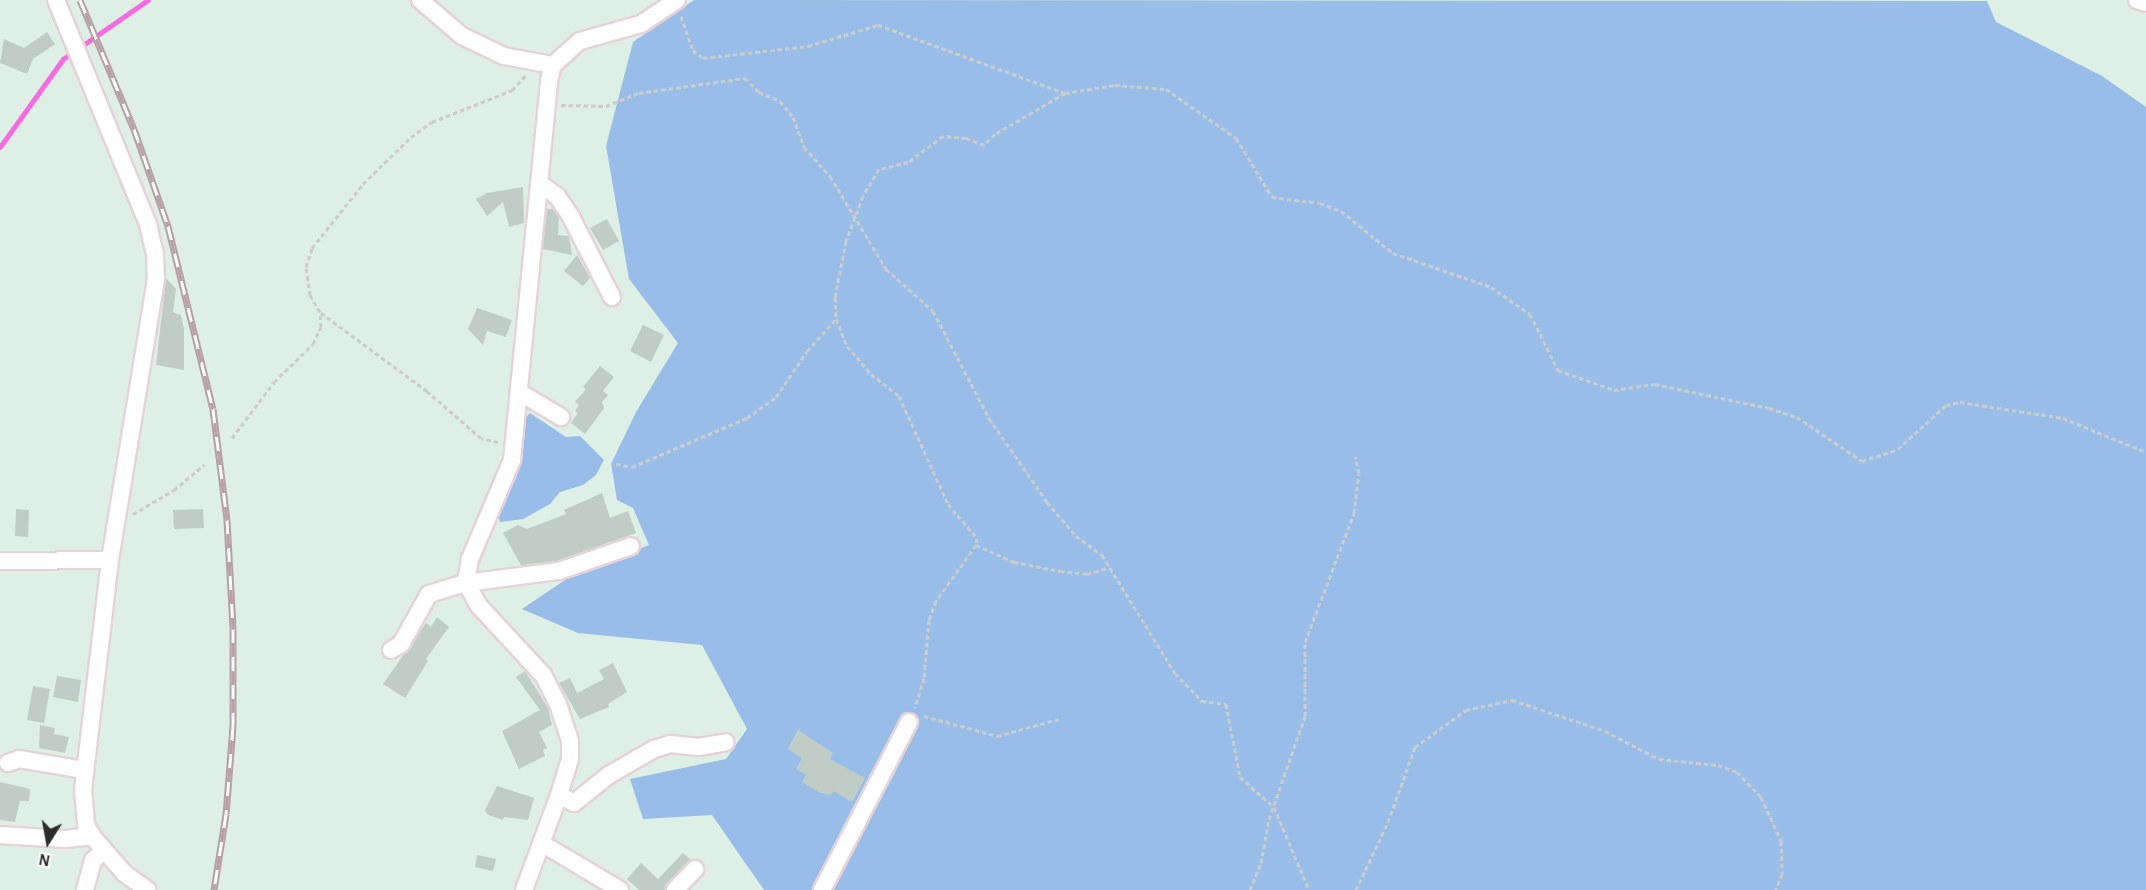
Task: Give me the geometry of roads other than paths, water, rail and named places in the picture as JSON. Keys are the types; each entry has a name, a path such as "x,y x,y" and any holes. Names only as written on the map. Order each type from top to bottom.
{"street":[{"path":"56,0 148,224 155,255 156,279 119,522 110,560 85,770 86,825 92,836 124,873 147,890"},
{"path":"420,0 462,36 504,56 553,65"},
{"path":"2137,0 2146,3"},
{"path":"524,890 543,844 559,795 570,759 570,741 558,704 534,663 479,606 466,583 470,559 509,472 553,65 580,41 640,24 678,5"},
{"path":"539,183 556,196 571,217 612,297"},
{"path":"519,392 561,417"},
{"path":"391,650 401,644 429,594 466,583 559,571 631,546"},
{"path":"0,561 110,560"},
{"path":"822,890 909,722"},
{"path":"559,795 574,803 609,774 654,749 670,744 699,747 726,742"},
{"path":"8,763 19,759 85,770"},
{"path":"0,835 65,839 92,836"},
{"path":"543,844 620,890"},
{"path":"85,890 93,860 104,851"},
{"path":"675,890 695,869"}],"waterway":[{"path":"0,147 63,59 148,0"}],"railway":[{"path":"80,0 134,129 168,226 213,409 227,520 233,629 233,726 226,814 214,890"}]}
